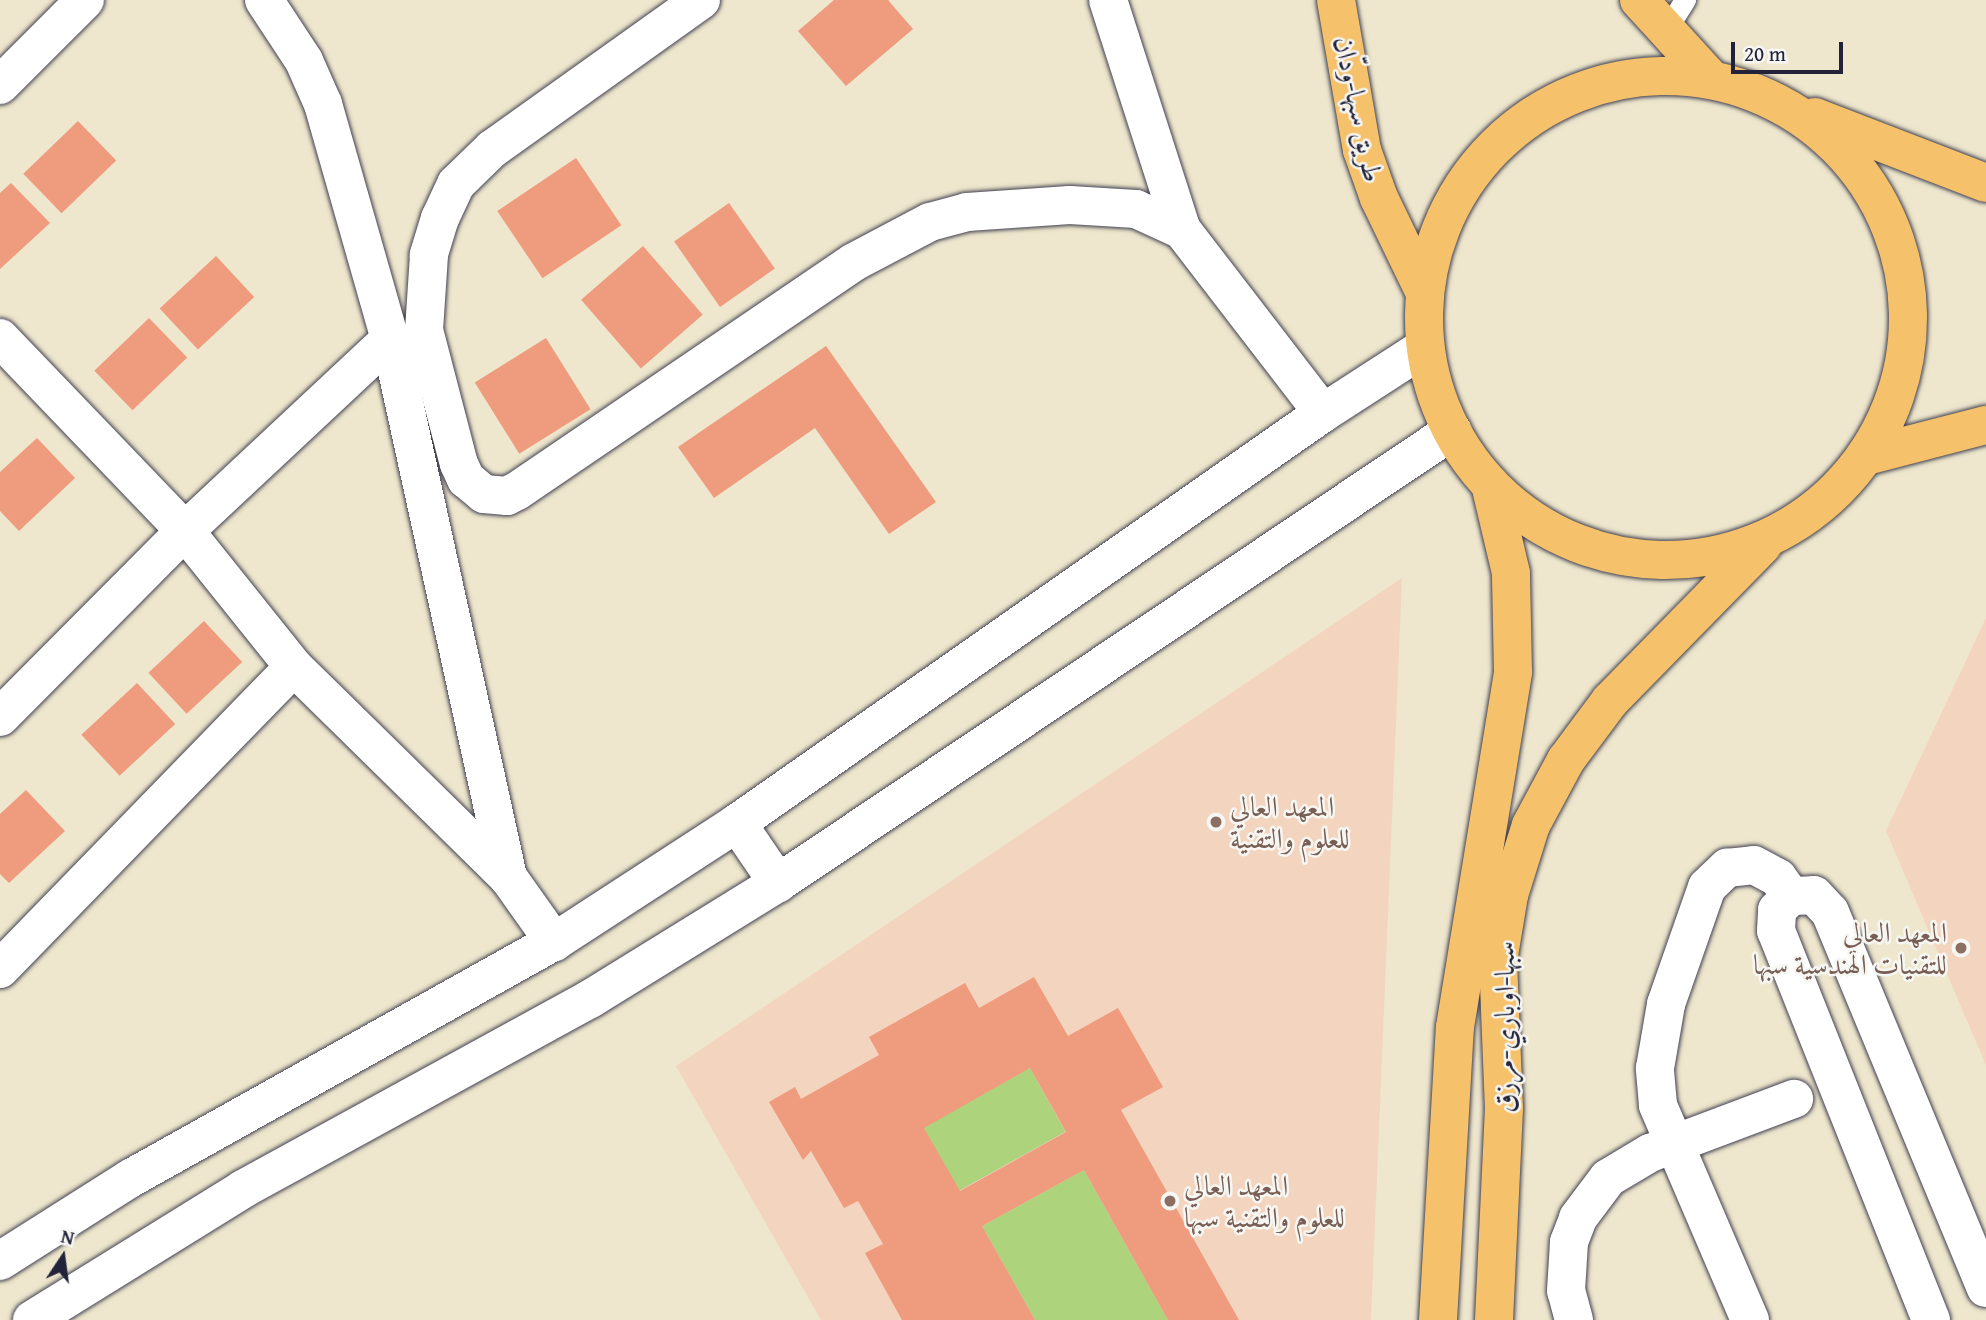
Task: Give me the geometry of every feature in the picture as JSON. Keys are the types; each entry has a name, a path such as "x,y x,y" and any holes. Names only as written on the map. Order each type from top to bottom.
{"highway":[{"name":"طريق سبها-ودّان","path":"1336,0 1362,150 1378,198 1424,291"},
{"path":"1639,0 1676,15 1712,80"},
{"path":"1774,101 1807,120 1861,173 1896,240 1906,276 1907,352 1899,389 1866,456 1840,488 1774,535 1731,551 1675,560 1606,552 1544,526 1490,484 1451,431 1430,376 1425,346 1424,291 1441,226 1456,196 1496,144 1522,122 1570,96 1612,82 1646,77 1712,80 1774,101 1986,183"},
{"path":"1866,456 1986,425"},
{"name":"سبها-اوباري-مرزق","path":"1438,1320 1448,1107 1481,959 1513,672 1511,573 1504,529 1490,484"},
{"name":"سبها-اوباري-مرزق","path":"1494,1320 1504,1109 1481,959 1509,895 1531,825 1566,760 1610,701 1700,604 1774,535"}],"street":[{"path":"0,85 85,0"},
{"path":"264,0 304,61 323,104 390,339 508,877"},
{"path":"701,0 485,155 456,184 440,218 429,255 424,330 459,464 466,479 484,494 495,497 517,491 853,262 930,222 967,212 1070,205 1136,209 1182,230"},
{"path":"1108,0 1182,230 1323,413"},
{"path":"0,338 186,531 294,667 508,877 554,942"},
{"path":"0,717 186,531 390,339"},
{"path":"0,1261 131,1178 554,942 737,823 1323,413 1425,346"},
{"path":"32,1320 243,1189 578,1006 778,883 1451,431"},
{"path":"0,968 294,667"},
{"path":"737,823 778,883"},
{"path":"1749,1320 1658,1105 1658,1036 1707,887 1727,868 1754,865 1778,878 1791,896"},
{"path":"1931,1320 1776,931 1777,910 1791,896 1814,895 1829,912 1986,1288"},
{"path":"1574,1320 1565,1267 1578,1218 1608,1178 1628,1163 1675,1143 1794,1099"}],"shaded area":[{"name":"المعهد العالي للعلوم والتقنية","path":"1402,578 1371,1320 821,1320 676,1066"},
{"name":"المعهد العالي للتقنيات الهندسية سبها","path":"1986,618 1986,1065 1886,831"}],"green space":[{"path":"1030,1068 1065,1132 959,1191 923,1127"},
{"path":"1084,1170 1168,1320 1035,1320 982,1226"}],"building":[{"path":"834,0 888,0 913,29 846,86 798,31"},
{"path":"78,121 116,161 62,213 23,174"},
{"path":"576,158 621,225 543,278 497,211"},
{"path":"11,183 50,223 0,269 0,193"},
{"path":"729,203 775,269 720,307 674,241"},
{"path":"643,246 703,315 641,368 581,300"},
{"path":"216,256 254,297 198,349 160,309"},
{"path":"149,318 187,358 133,410 94,371"},
{"path":"546,338 591,409 519,454 475,383"},
{"path":"826,346 936,502 889,534 815,428 714,498 678,447"},
{"path":"37,438 75,478 19,531 0,511 0,472"},
{"path":"204,621 242,662 187,714 148,673"},
{"path":"137,683 175,724 120,776 81,735"},
{"path":"26,790 65,831 9,883 0,874 0,814"},
{"path":"1034,977 1068,1036 1118,1008 1163,1087 1121,1110 1239,1320 1168,1320 1084,1170 982,1226 1035,1320 902,1320 865,1253 883,1244 858,1201 844,1208 811,1151 803,1160 769,1102 795,1087 801,1099 879,1055 869,1037 965,983 979,1008","holes":["1030,1068 1066,1132 960,1191 924,1128"]}],"place":[{"name":"المعهد العالي للعلوم والتقنية","path":"1216,822"},
{"name":"المعهد العالي للتقنيات الهندسية سبها","path":"1961,948"},
{"name":"المعهد العالي للعلوم والتقنية سبها","path":"1170,1201"}]}
